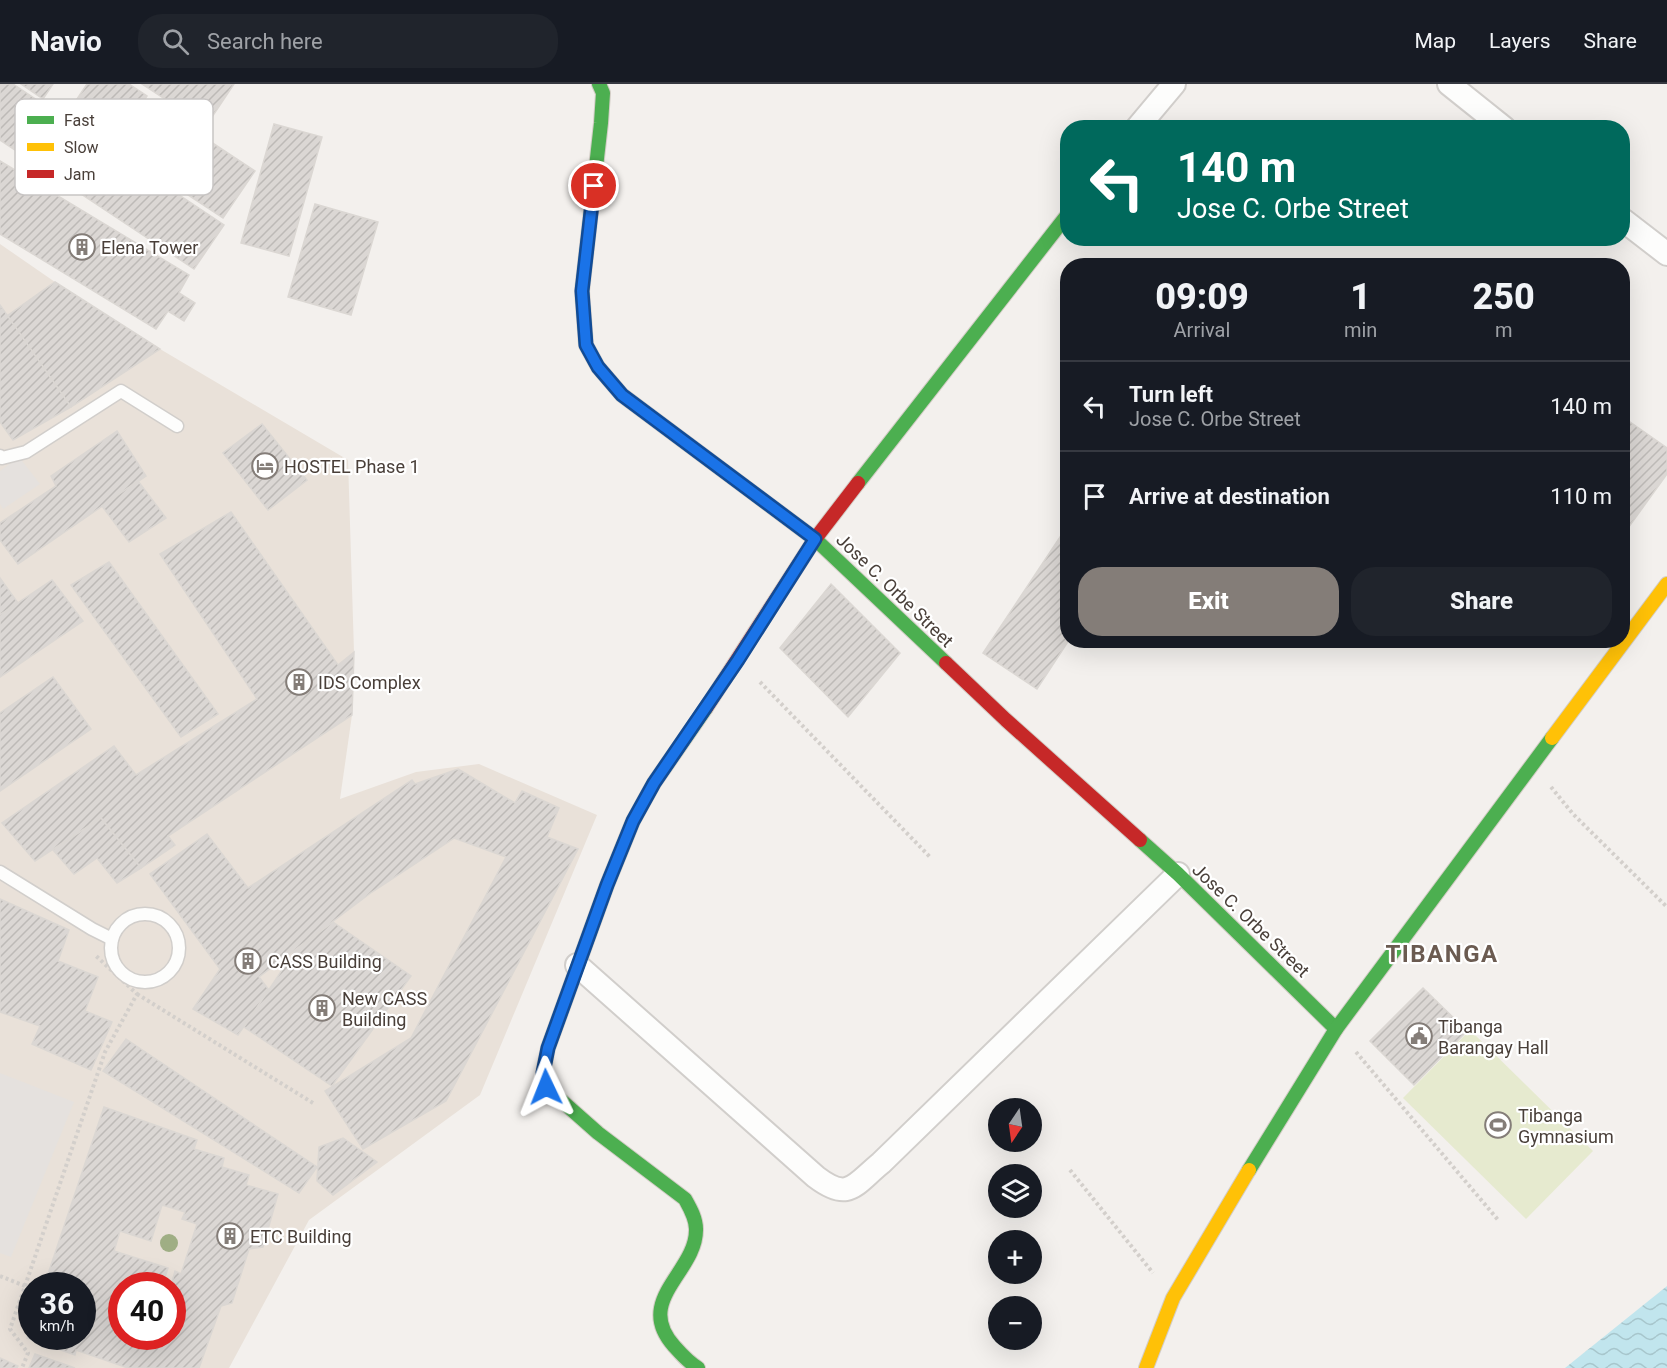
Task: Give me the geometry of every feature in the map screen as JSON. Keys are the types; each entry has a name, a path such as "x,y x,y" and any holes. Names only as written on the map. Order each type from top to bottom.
{"street":[{"name":"Jose C. Orbe Street","path":"599,84 603,93 601,123 582,291 586,345 598,367 622,395 815,539 1006,720 1178,874 1336,1029"},
{"path":"1144,120 1174,84"},
{"path":"1449,84 1494,120"},
{"path":"698,1368 691,1365 668,1340 661,1326 665,1290 692,1250 696,1232 692,1211 685,1199 606,1140 546,1087 543,1073 544,1061 577,964 633,821 654,783 738,660 815,539 1060,224"},
{"path":"1630,225 1667,254"},
{"path":"1630,634 1667,584"},
{"path":"1146,1368 1173,1298 1336,1029 1619,648"},
{"path":"577,964 816,1177 833,1189 841,1191 850,1188 880,1163 1178,874"}],"lane":[{"path":"0,456 2,458 26,452 121,391 177,426"},
{"path":"0,872 112,939"},
{"path":"145,914 156,916 166,921 178,939 177,961 171,971 162,978 151,982 139,982 119,971 110,950 112,939 116,929 124,921 145,914"}],"path":[{"path":"738,660 930,858"},
{"path":"1533,764 1573,814 1667,907"},
{"path":"93,953 137,994 313,1103"},
{"path":"30,1272 105,1052 137,994"},
{"path":"1336,1029 1499,1221"},
{"path":"1070,1170 1173,1298"},
{"path":"0,1276 18,1283"},
{"path":"18,1306 10,1329 18,1340"},
{"path":"22,1368 28,1353 26,1350"}],"shaded area":[{"path":"0,244 160,349 348,460 354,652 352,715 340,799 416,772 479,764 597,815 480,1095 309,1220 229,1368 0,1368"},
{"path":"19,457 40,484 3,509 0,504 0,471"},
{"path":"0,1073 74,1102 11,1257 0,1253"}],"green space":[{"name":"Tibanga Gymnasium","path":"1470,1030 1593,1151 1526,1219 1403,1098"}],"water":[{"path":"1667,1286 1667,1368 1565,1368"}],"building":[{"path":"0,84 13,84 35,99 15,99 15,150 0,140"},
{"path":"21,84 53,84 43,99"},
{"path":"87,84 129,84 147,96 145,99 77,99"},
{"path":"142,84 234,84 213,116 213,99 165,99"},
{"path":"274,124 322,137 289,256 241,243"},
{"path":"213,143 255,171 223,218 188,195 213,195"},
{"name":"Elena Tower","path":"0,161 15,170 15,195 56,195 189,275 179,293 195,303 184,321 168,311 156,329 0,234"},
{"path":"83,195 179,195 224,225 194,269"},
{"path":"315,204 378,222 351,315 288,297"},
{"path":"55,282 160,349 71,407 7,316"},
{"path":"0,305 71,407 13,440 0,422"},
{"path":"1630,422 1667,448 1667,474 1630,525"},
{"name":"HOSTEL Phase 1","path":"262,424 307,480 268,510 223,453"},
{"path":"117,431 146,476 18,564 0,540 0,523 56,486 51,476"},
{"path":"138,481 166,518 129,542 102,506"},
{"name":"IDS Complex","path":"231,512 338,665 354,652 352,715 168,836 175,845 141,868 101,818 35,861 2,823 114,746 136,775 257,699 160,554"},
{"path":"1060,537 1060,648 1064,648 1037,689 983,653"},
{"path":"109,562 218,714 181,737 71,585"},
{"path":"0,578 18,603 0,615"},
{"path":"52,580 83,621 0,677 0,615"},
{"path":"831,584 900,653 848,717 780,648"},
{"path":"53,677 91,729 0,791 0,713"},
{"name":"CASS Building","path":"458,769 515,803 522,791 559,808 547,837 578,849 446,1101 363,1149 325,1091 411,1038 506,857 454,838 372,892 259,977 269,990 238,1035 193,1009 220,969 150,874 207,834 248,888 412,780 415,784"},
{"path":"101,818 141,868 117,883 97,858 74,874 53,850"},
{"path":"0,899 69,930 58,961 98,977 85,1011 112,1022 91,1070 32,1044 40,1026 0,1012"},
{"name":"New CASS Building","path":"333,922 411,976 332,1086 244,1027 294,952"},
{"name":"Tibanga Barangay Hall","path":"1423,988 1467,1031 1414,1085 1370,1041"},
{"path":"126,1039 317,1167 299,1193 103,1071"},
{"name":"ETC Building","path":"104,1107 197,1140 194,1149 224,1158 222,1167 249,1175 246,1185 278,1194 263,1247 249,1249 232,1303 221,1306 199,1368 128,1368 76,1350 96,1350 96,1272 49,1272"},
{"path":"343,1138 377,1162 333,1195 317,1181 319,1147"},
{"name":"ETC Building","path":"61,1350 76,1350 75,1355"},
{"path":"35,1354 75,1368 29,1368"},
{"path":"0,1358 18,1366 17,1368 0,1368"}],"traffic: fast":[{"path":"599,84 603,93 601,123 582,291 586,345 598,367 622,395 815,539 946,663"},
{"path":"858,483 1060,224"},
{"path":"698,1368 674,1346 663,1330 660,1314 663,1300 694,1244 696,1225 689,1206 685,1199 598,1133 546,1087 543,1073 548,1048 607,885 633,821 654,783 706,708"},
{"path":"1249,1170 1336,1029 1552,738"},
{"path":"1140,840 1178,874 1336,1029"}],"traffic: slow":[{"path":"1630,634 1667,584"},
{"path":"1552,738 1619,648"},
{"path":"1146,1368 1173,1298 1249,1170"}],"traffic: jam":[{"path":"706,708 815,539 858,483"},
{"path":"946,663 1140,840"}],"place":[{"name":"Elena Tower","path":"82,247"},
{"name":"HOSTEL Phase 1","path":"265,466"},
{"name":"IDS Complex","path":"299,682"},
{"name":"CASS Building","path":"248,961"},
{"name":"New CASS Building","path":"322,1008"},
{"name":"Tibanga Barangay Hall","path":"1419,1036"},
{"name":"Tibanga Gymnasium","path":"1498,1125"},
{"name":"ETC Building","path":"230,1236"}],"district":[{"name":"TIBANGA","path":"1442,954"}],"route":[{"path":"546,1087 543,1073 548,1048 577,964 633,821 654,783 738,660 815,539 622,395 598,367 586,345 582,291 594,186"}]}
